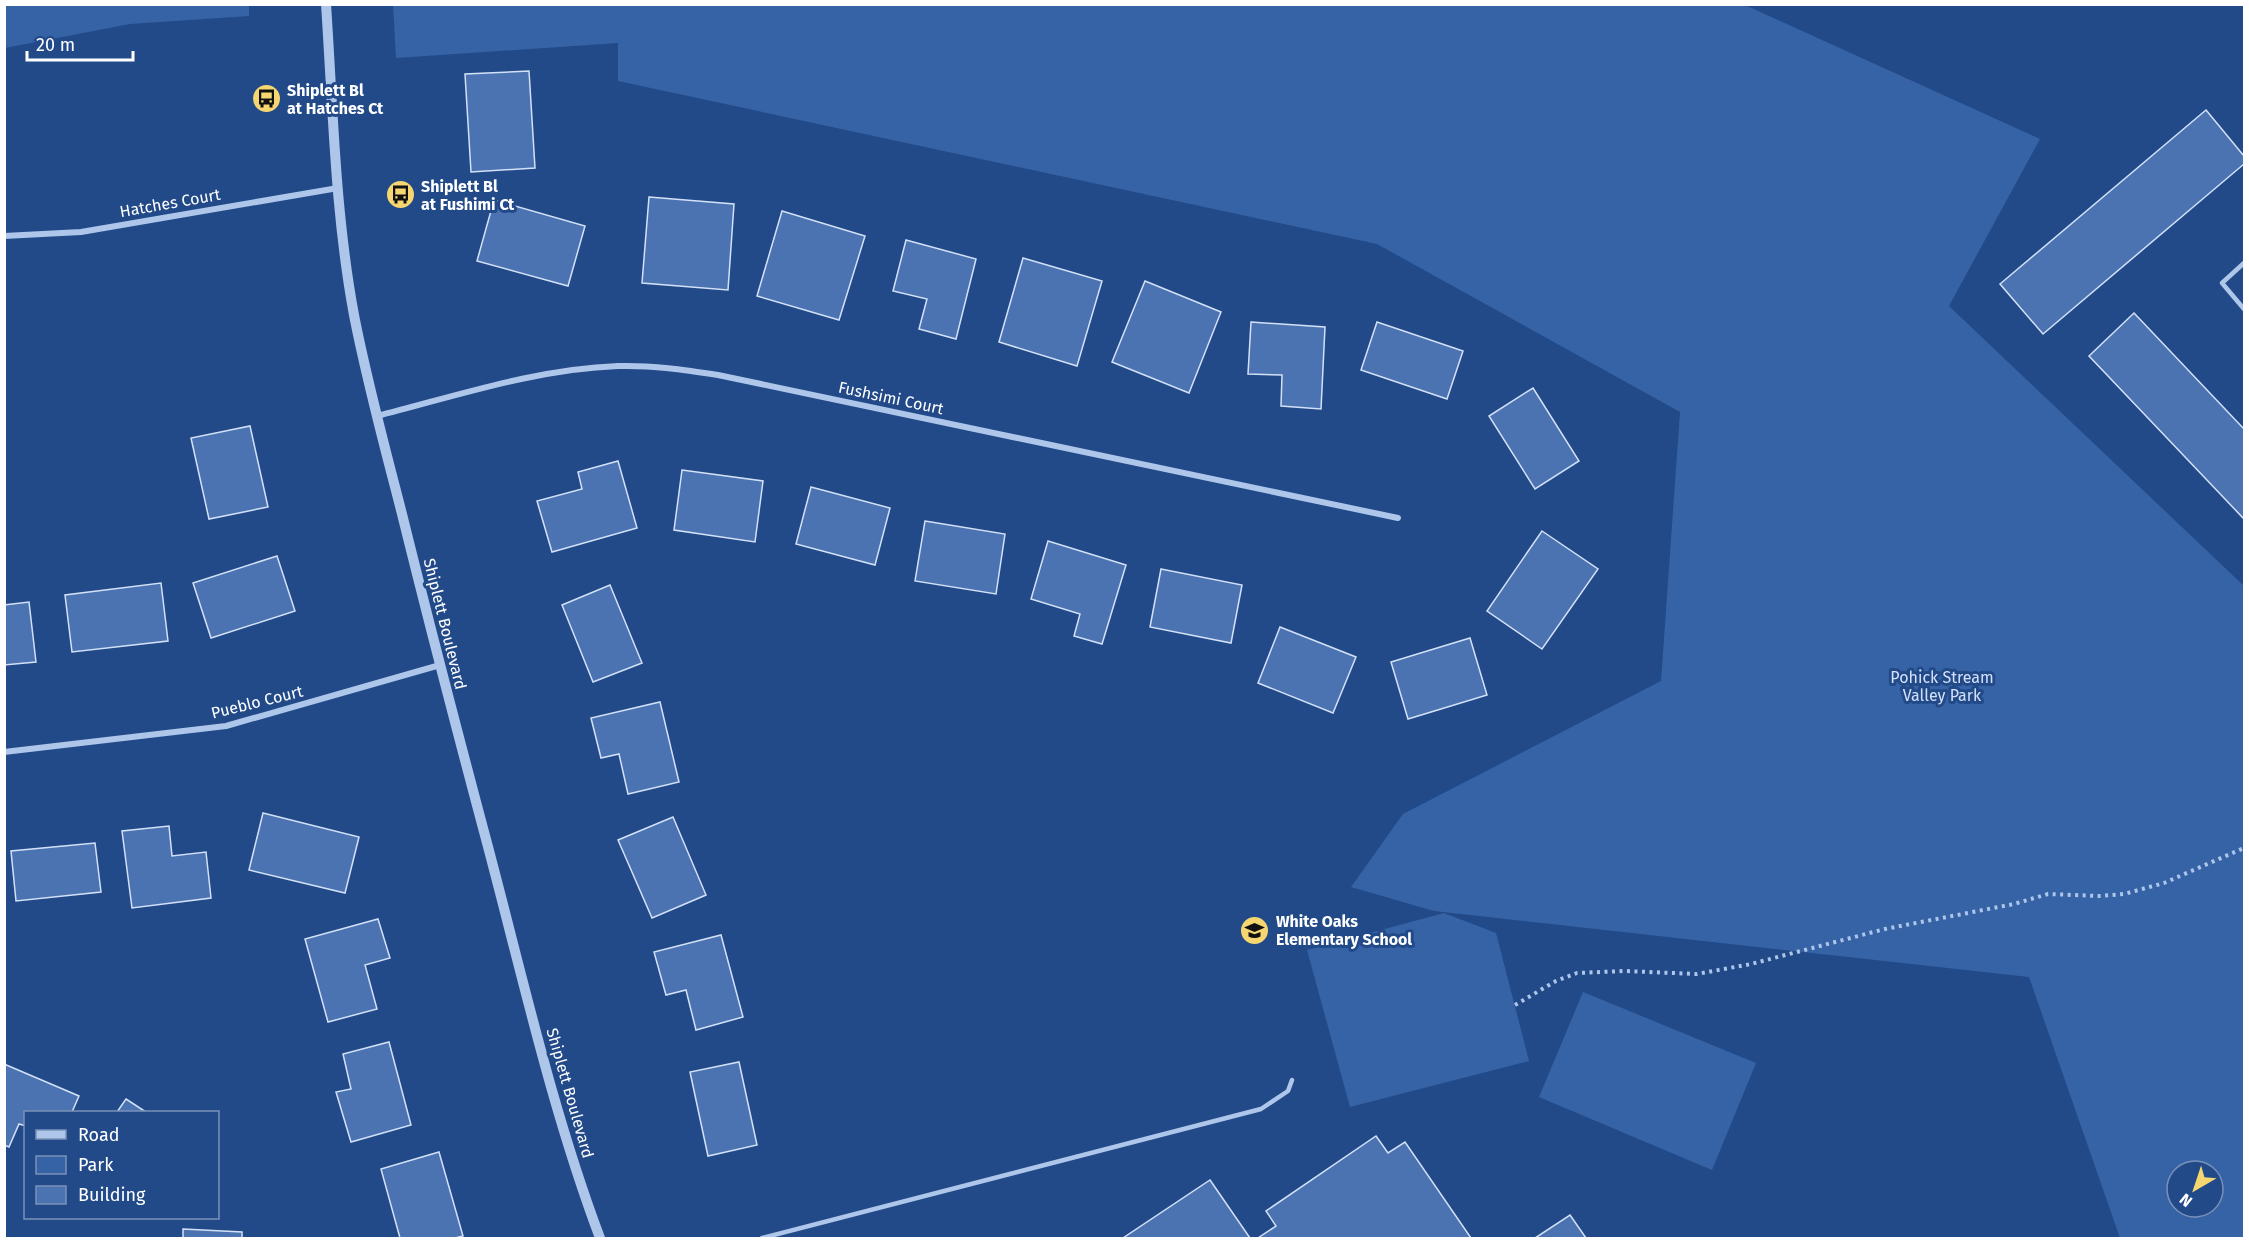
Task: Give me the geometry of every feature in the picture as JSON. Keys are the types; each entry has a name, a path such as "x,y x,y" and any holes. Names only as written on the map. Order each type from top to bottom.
{"street":[{"name":"Shiplett Boulevard","path":"326,4 345,255 354,315 440,665 559,1115 600,1239"},
{"name":"Hatches Court","path":"4,236 81,231 339,188"},
{"name":"Fushsimi Court","path":"377,416 516,380 563,371 619,366 675,369 730,378 1398,518"},
{"name":"Pueblo Court","path":"4,752 226,726 440,665"}],"lane":[{"path":"2244,263 2222,284 2244,309"},
{"path":"762,1239 1261,1109 1288,1091 1292,1080"}],"path":[{"path":"1515,1005 1556,981 1577,973 1624,971 1697,974 1751,964 1875,932 2048,894 2099,896 2124,894 2164,883 2244,848"}],"green space":[{"path":"5,4 249,4 249,16 130,24 5,48"},
{"name":"Pohick Stream Valley Park","path":"393,5 1745,5 2040,139 1949,306 2244,586 2244,1238 2120,1238 2029,977 1434,911 1351,887 1403,814 1661,681 1680,412 1377,244 618,81 618,43 396,58"},
{"path":"1444,913 1496,933 1529,1061 1350,1107 1307,950"},
{"path":"1583,992 1756,1063 1712,1170 1539,1097"}],"building":[{"path":"529,71 535,168 471,172 465,74"},
{"path":"2206,110 2244,156 2244,164 2043,334 2000,284"},
{"path":"649,197 734,204 728,290 642,283"},
{"path":"494,200 585,226 568,286 477,261"},
{"path":"782,211 865,236 839,320 757,296"},
{"path":"906,240 976,259 956,339 919,329 927,299 893,291"},
{"path":"1023,258 1102,281 1077,366 999,342"},
{"path":"1145,281 1221,312 1189,393 1112,362"},
{"path":"2134,313 2244,429 2244,519 2089,356"},
{"path":"1251,322 1325,327 1321,409 1281,406 1282,375 1248,374"},
{"path":"1377,322 1463,351 1447,399 1361,370"},
{"path":"1533,388 1579,461 1535,489 1489,416"},
{"path":"250,426 268,507 209,519 191,438"},
{"path":"618,461 637,528 552,552 537,501 582,489 578,472"},
{"path":"682,470 763,481 755,542 674,530"},
{"path":"811,487 890,508 875,565 796,544"},
{"path":"925,521 1005,534 996,594 915,581"},
{"path":"1542,531 1598,569 1542,649 1487,611"},
{"path":"1048,541 1126,565 1102,644 1074,636 1080,614 1031,599"},
{"path":"277,556 295,611 211,638 193,583"},
{"path":"1161,569 1242,585 1231,643 1150,627"},
{"path":"161,583 168,641 72,652 65,595"},
{"path":"610,585 642,663 593,682 562,605"},
{"path":"29,602 36,662 4,665 4,605"},
{"path":"1280,627 1356,657 1333,713 1258,683"},
{"path":"1470,638 1487,695 1408,719 1391,662"},
{"path":"660,702 679,782 628,794 619,754 601,758 591,718"},
{"path":"263,813 359,837 345,893 249,870"},
{"path":"673,817 706,895 652,918 618,840"},
{"path":"169,826 172,856 206,852 211,898 132,908 122,831"},
{"path":"95,843 101,892 16,901 11,851"},
{"path":"378,919 390,958 365,965 377,1009 328,1022 305,939"},
{"path":"721,935 743,1017 696,1030 686,990 666,995 654,952"},
{"path":"389,1042 411,1125 351,1142 336,1092 351,1089 343,1054"},
{"path":"739,1062 757,1145 708,1156 690,1072"},
{"path":"4,1064 79,1096 72,1111 24,1111 24,1125 19,1124 9,1147 4,1145"},
{"path":"126,1099 144,1111 118,1111"},
{"path":"1376,1136 1388,1153 1405,1142 1471,1238 1258,1238 1276,1226 1266,1211"},
{"path":"439,1152 463,1236 400,1238 381,1169"},
{"path":"1210,1180 1250,1238 1123,1238"},
{"path":"1570,1215 1586,1238 1535,1238"},
{"path":"183,1229 242,1232 242,1238 183,1238"}],"place":[{"name":"Shiplett Bl at Hatches Ct","path":"266,99"},
{"name":"Shiplett Bl at Fushimi Ct","path":"400,195"},
{"name":"White Oaks Elementary School","path":"1255,930"}]}
